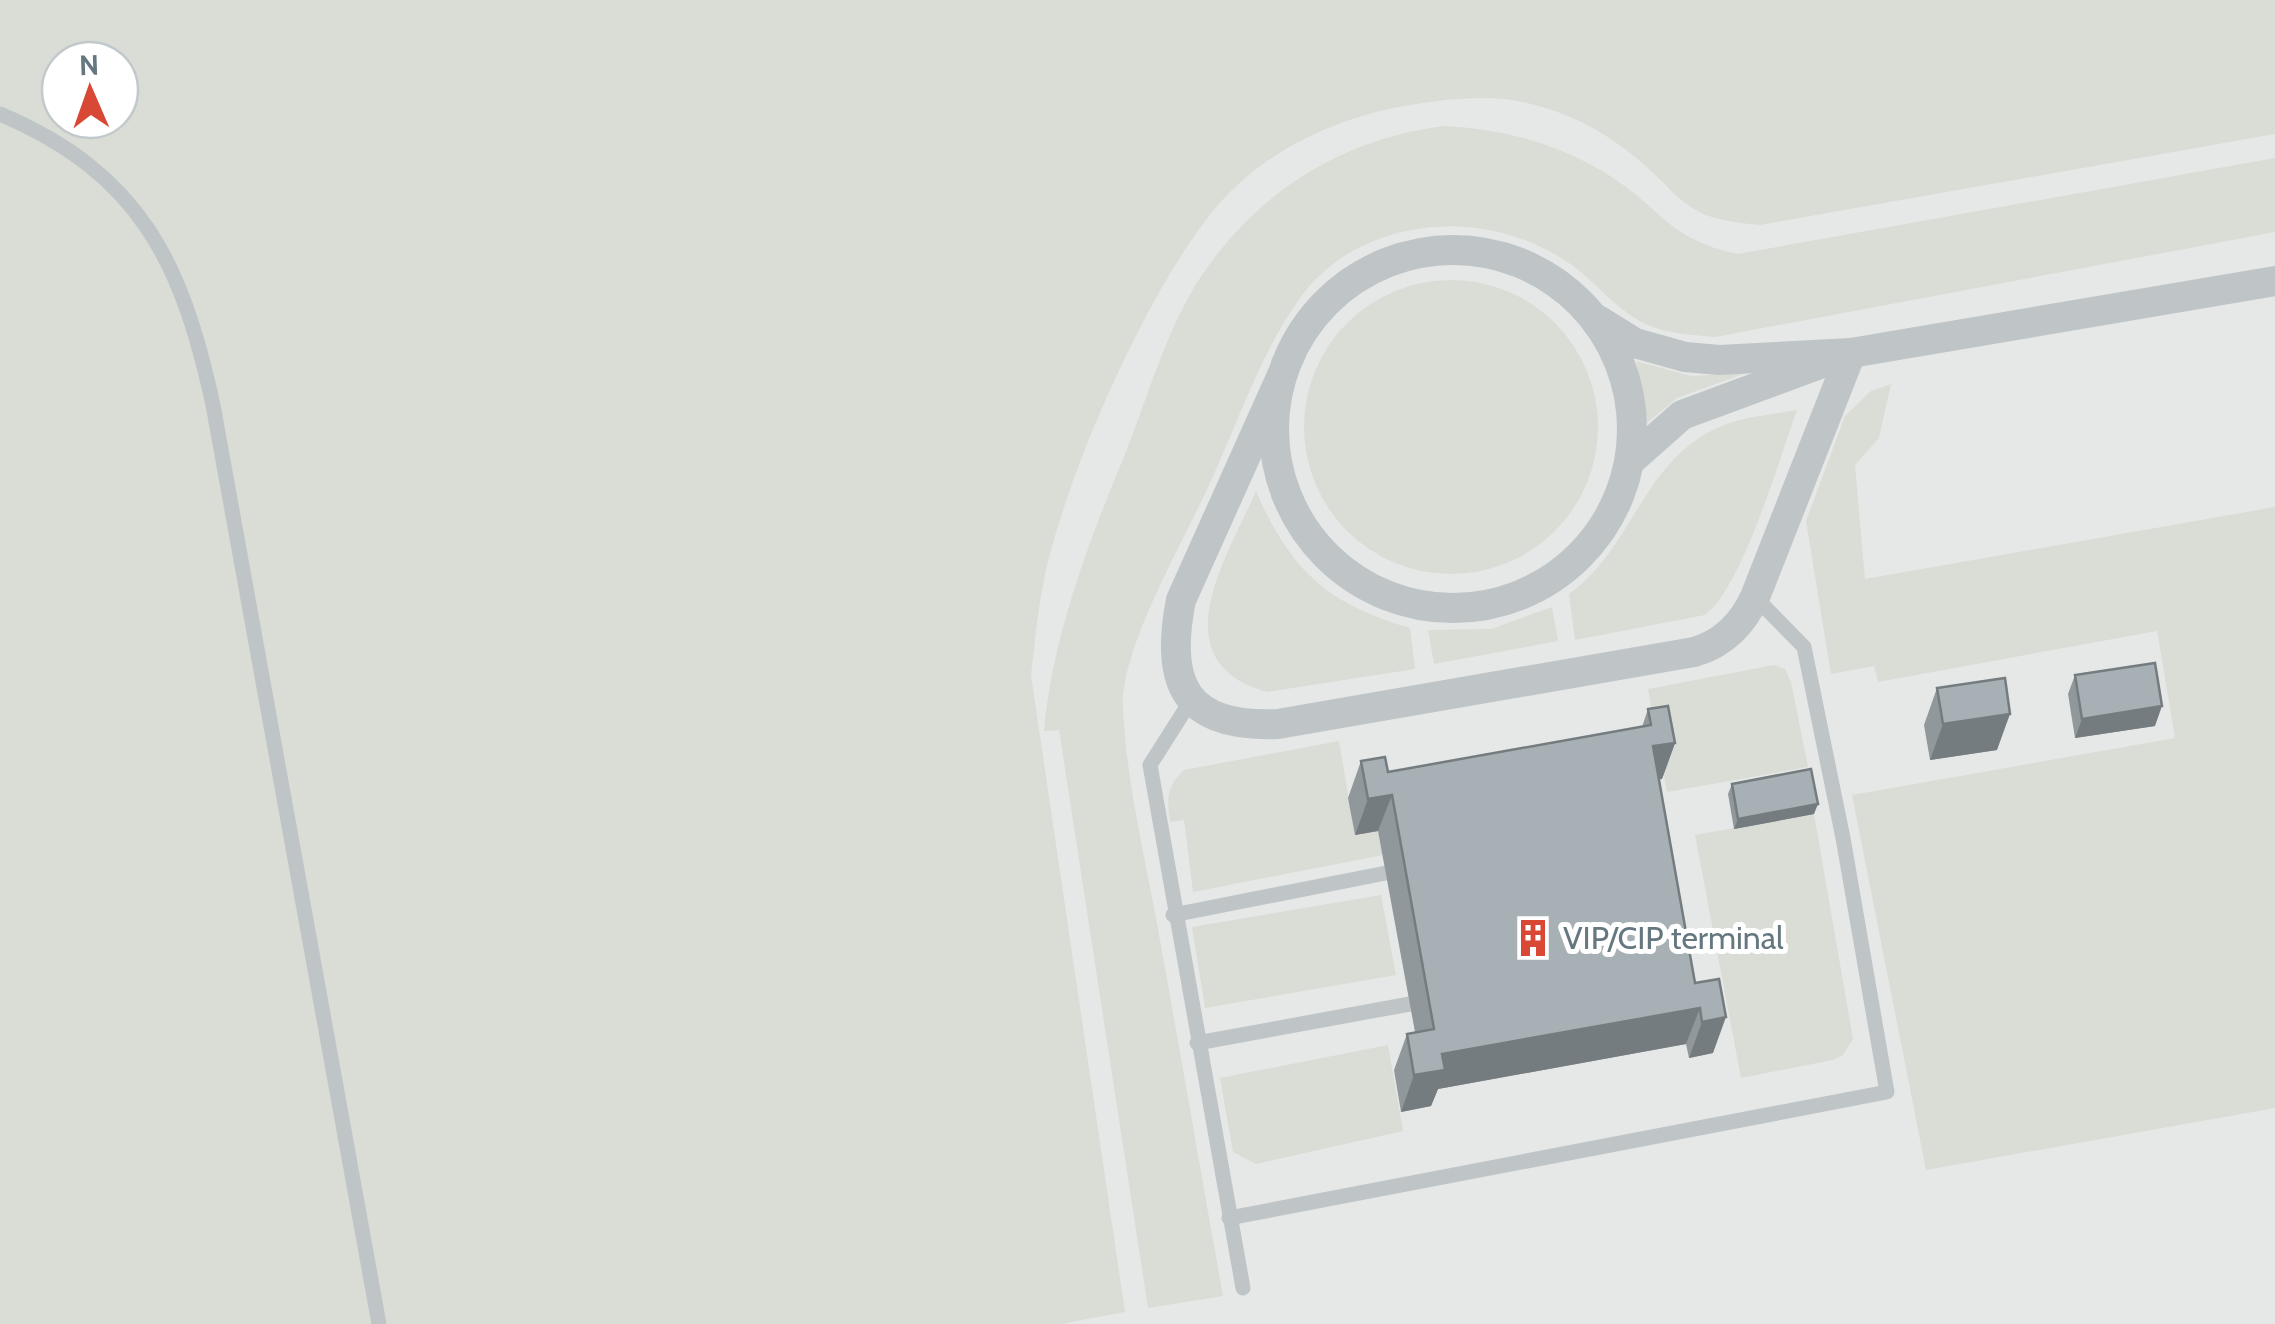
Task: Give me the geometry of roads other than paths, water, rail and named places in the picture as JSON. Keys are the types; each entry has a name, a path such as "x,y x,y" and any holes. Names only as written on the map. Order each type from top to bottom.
{"street":[{"path":"1283,373 1273,428 1282,484 1293,510 1308,535 1348,575 1398,600 1455,609 1516,598 1544,584 1569,566 1609,520 1630,461 1631,399 1610,341 1570,293 1518,262 1456,250 1428,252 1374,268 1349,284 1309,323 1283,373 1181,600 1175,655 1178,680 1190,702 1234,722 1278,724 1694,652 1722,638 1744,616 1755,596 1851,353"},
{"path":"1592,315 1635,342 1685,357 1719,360 1851,353 2275,282"},
{"path":"1630,461 1682,415 1851,353"}],"lane":[{"path":"0,114 68,148 122,196 164,250 190,312 213,406 379,1324"},
{"path":"1229,1218 1887,1092 1843,838 1804,647 1755,596"},
{"path":"1190,702 1150,765 1173,915 1243,1288"},
{"path":"1173,915 1386,873"},
{"path":"1198,1043 1410,1004"}],"place":[{"name":"VIP/CIP terminal","path":"1533,938"}]}
